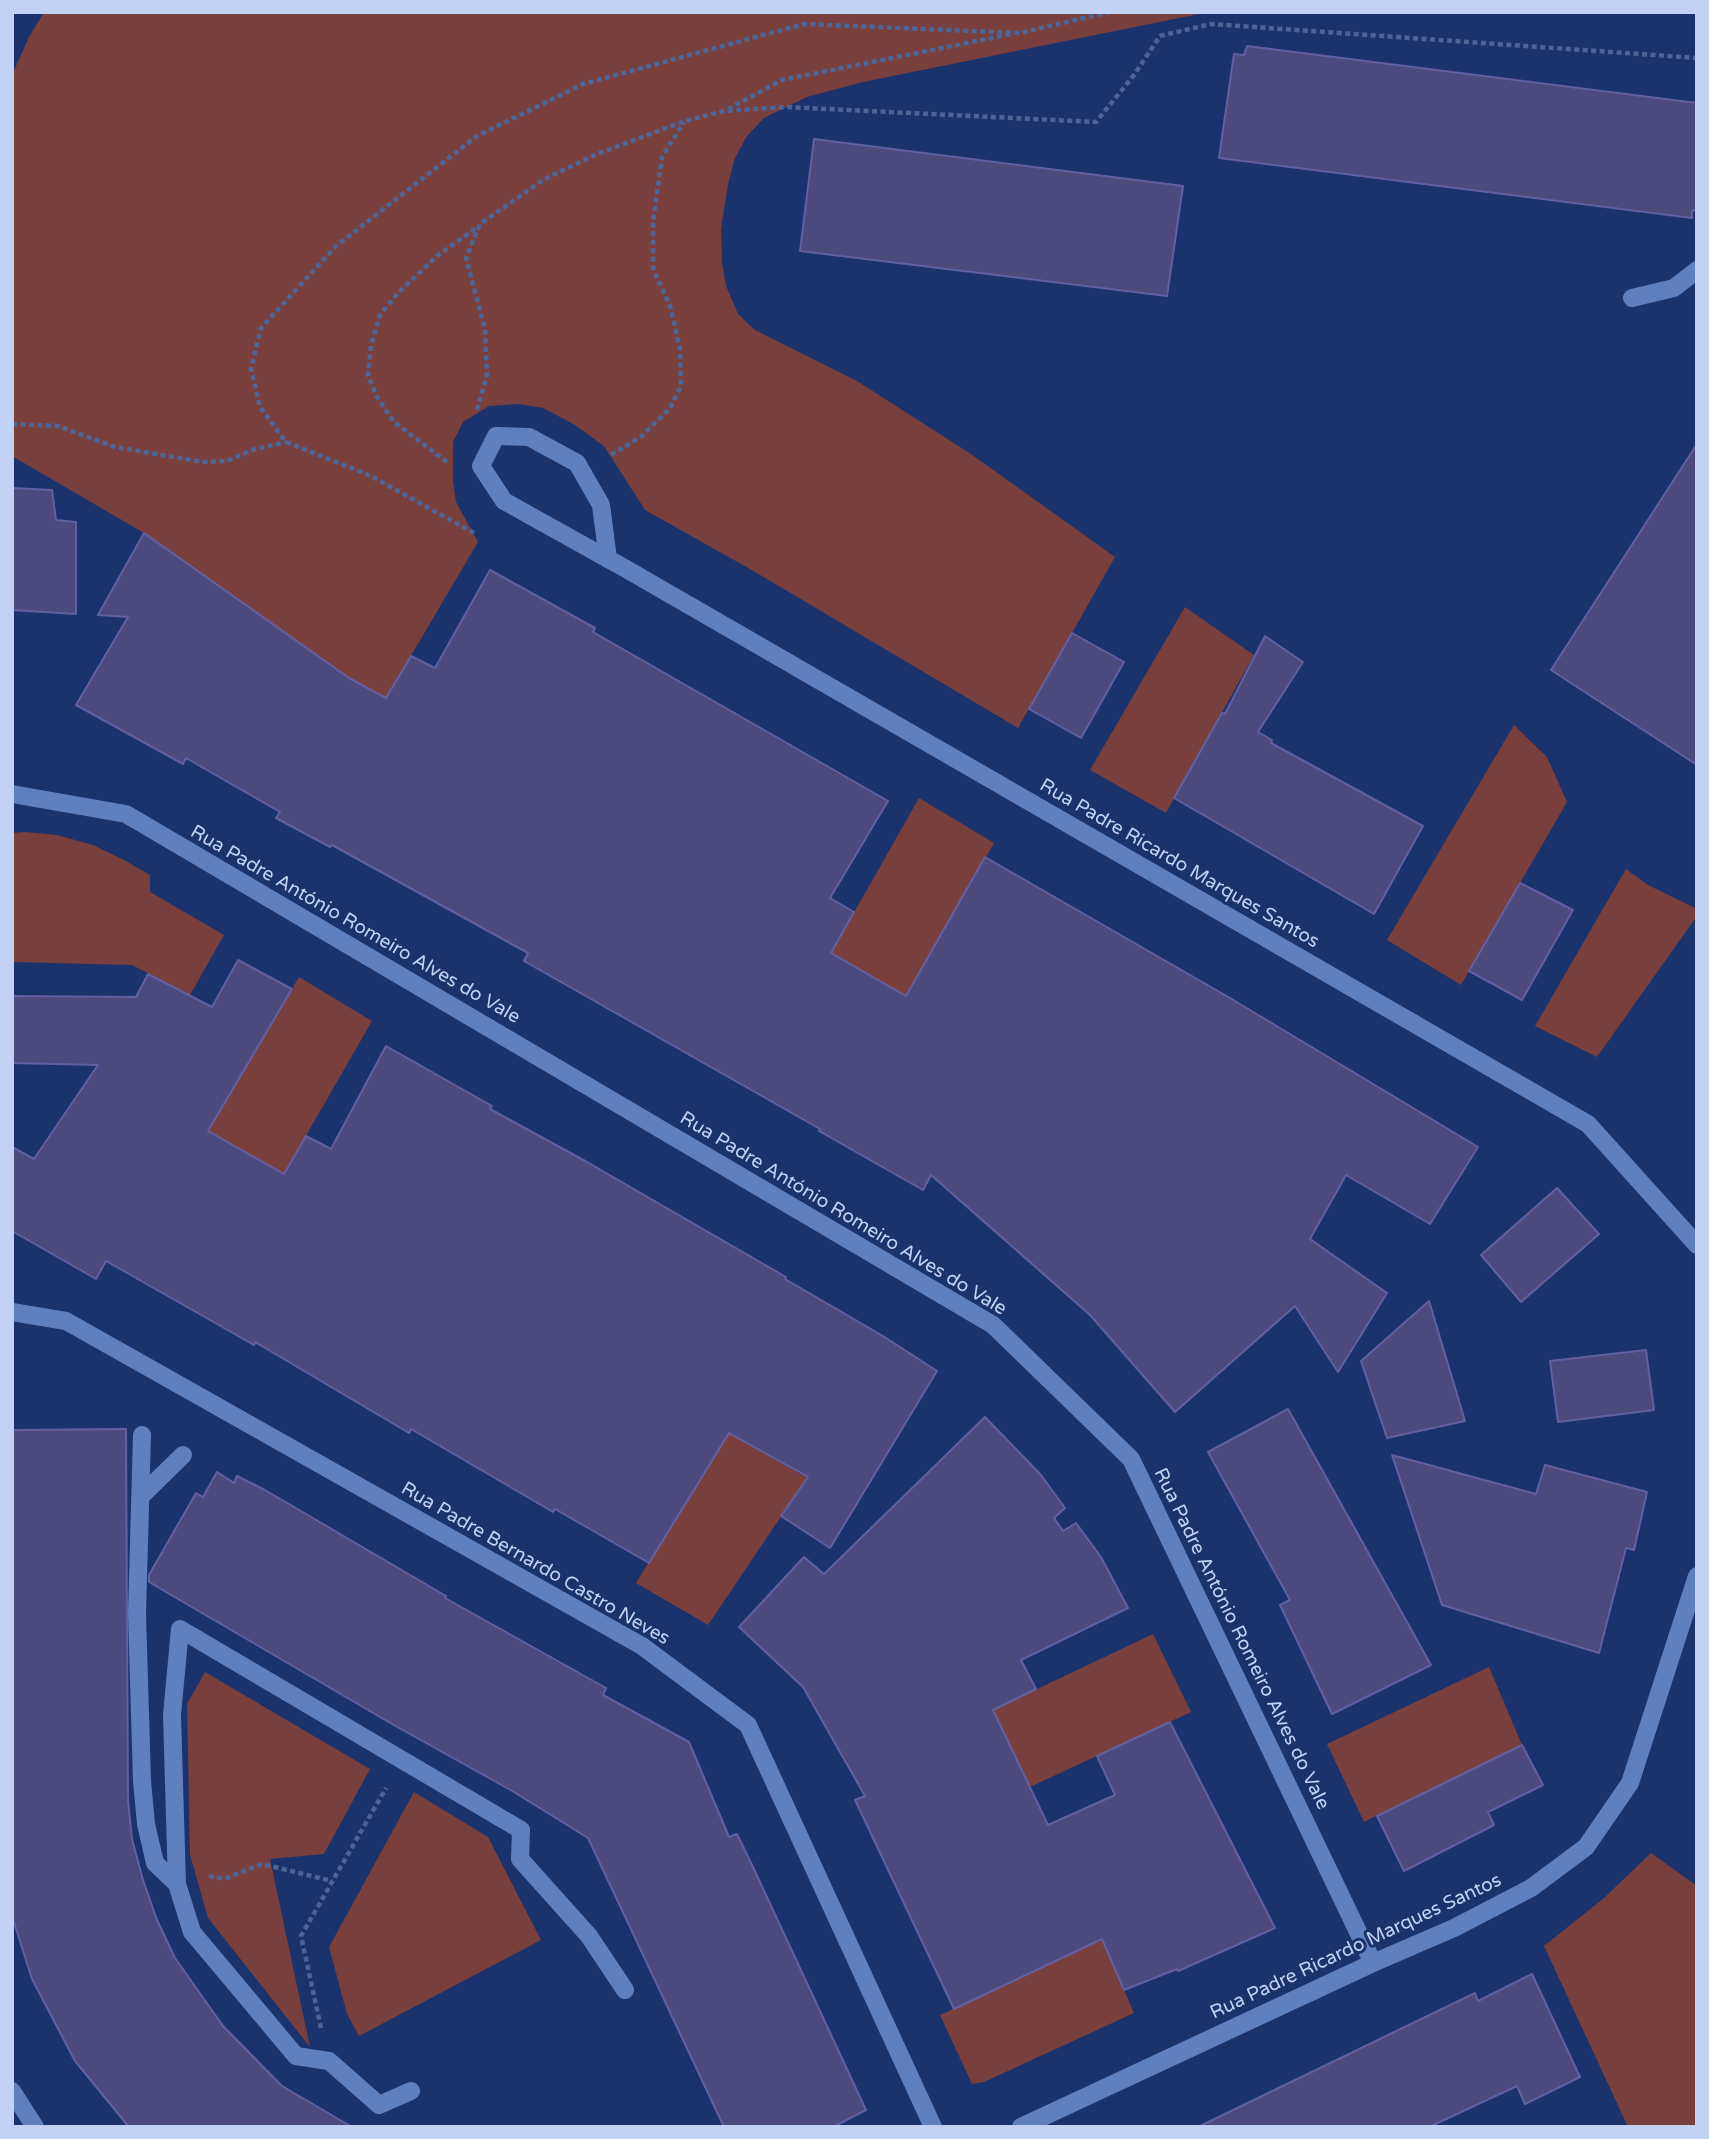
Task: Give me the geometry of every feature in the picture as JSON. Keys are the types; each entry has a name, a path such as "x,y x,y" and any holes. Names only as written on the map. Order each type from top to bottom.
{"street":[{"path":"1632,298 1674,288 1697,270"},
{"name":"Rua Padre Ricardo Marques Santos","path":"608,559 601,505 578,463 529,436 496,436 481,466 504,501 1588,1124 1697,1245"},
{"name":"Rua Padre António Romeiro Alves do Vale","path":"12,794 126,814 993,1325 1131,1459 1373,1963"},
{"name":"Rua Padre Bernardo Castro Neves","path":"12,1312 66,1321 642,1646 748,1725 933,2127"},
{"path":"142,1435 137,1614 145,1813 155,1863 177,1884"},
{"path":"140,1497 183,1455"},
{"name":"Rua Padre Ricardo Marques Santos","path":"1021,2127 1454,1928 1531,1888 1586,1847 1630,1783 1697,1576"},
{"path":"411,2091 379,2105 329,2062 296,2056 192,1932 177,1884 172,1715 180,1629 521,1830 520,1859 589,1936 625,1990"},
{"path":"12,2091 35,2127"}],"path":[{"path":"724,111 782,80 1020,33 1110,12"},
{"path":"474,533 371,476 286,442 260,407 251,368 261,328 336,246 477,136 583,84 804,24 1020,33"},
{"path":"449,464 394,422 377,397 368,375 370,345 380,315 397,294 437,256 543,180 597,155 685,121 724,111 786,107 1096,122 1134,75 1160,36 1211,24 1697,58"},
{"path":"607,457 642,436 670,408 681,386 680,349 671,309 653,268 653,221 662,157 685,121"},
{"path":"475,420 487,375 485,329 466,258 481,224"},
{"path":"12,424 58,426 116,447 203,463 227,461 252,450 286,442"},
{"path":"329,2062 301,1936 402,1760"},
{"path":"177,1884 195,1872 224,1879 262,1864 332,1881"}],"shaded area":[{"path":"44,12 1209,12 863,82 807,97 764,118 747,136 735,158 728,184 721,229 722,262 726,286 738,314 755,330 857,381 971,454 1115,557 1018,728 645,510 604,446 575,425 543,408 519,404 489,406 463,422 453,442 453,481 456,502 478,542 386,698 354,681 284,634 144,533 12,456 12,75"},
{"path":"1185,607 1254,655 1166,813 1090,770"},
{"path":"1514,725 1547,757 1567,802 1461,985 1387,940"},
{"path":"919,798 994,843 906,997 831,953"},
{"path":"12,833 57,835 93,845 124,860 150,875 150,892 224,935 190,995 132,965 12,962"},
{"path":"1626,869 1648,885 1697,909 1697,916 1597,1057 1535,1026"},
{"path":"299,977 372,1021 284,1174 208,1131"},
{"path":"728,1432 807,1478 708,1625 636,1583"},
{"path":"1153,1634 1191,1712 1030,1787 993,1710"},
{"path":"1489,1667 1522,1745 1364,1822 1327,1744"},
{"path":"205,1672 370,1769 324,1854 270,1859 310,2047 208,1918 190,1855 187,1704"},
{"path":"414,1792 488,1837 541,1940 359,2036 347,2014 329,1947"},
{"path":"1651,1853 1697,1886 1697,2127 1628,2127 1544,1946 1604,1898"},
{"path":"1102,1939 1134,2013 984,2082 972,2084 940,2015"}],"building":[{"path":"1247,46 1697,103 1697,211 1692,210 1692,218 1219,158 1234,54 1244,55"},
{"path":"814,139 1183,186 1167,296 800,251"},
{"path":"1697,444 1697,765 1551,670"},
{"path":"12,488 52,490 56,520 76,522 76,614 12,610"},
{"path":"144,533 349,678 386,698 411,656 435,668 490,570 595,628 593,632 888,801 830,898 854,912 831,953 906,996 985,857 1230,998 1478,1147 1430,1224 1346,1175 1310,1239 1387,1293 1338,1372 1295,1306 1175,1412 1090,1315 931,1175 923,1190 524,961 528,953 332,845 330,847 276,818 280,812 186,758 183,764 76,705 128,617 98,615"},
{"path":"1072,633 1124,662 1081,738 1029,709"},
{"path":"1265,636 1303,662 1258,732 1272,740 1271,743 1423,826 1374,914 1174,798 1222,713 1225,714"},
{"path":"1520,883 1573,910 1522,1000 1469,971"},
{"path":"238,960 292,989 208,1131 284,1174 306,1136 331,1149 386,1046 492,1106 490,1109 786,1277 785,1279 937,1371 830,1548 781,1516 808,1477 729,1433 649,1563 555,1509 553,1512 411,1429 409,1433 255,1342 254,1345 106,1261 96,1279 12,1231 12,1147 34,1159 98,1065 12,1063 12,996 136,997 148,974 212,1007"},
{"path":"1557,1188 1599,1234 1521,1302 1481,1255"},
{"path":"1429,1301 1465,1421 1387,1438 1361,1361"},
{"path":"1646,1350 1654,1410 1558,1422 1550,1361"},
{"path":"1288,1409 1431,1665 1332,1714 1280,1605 1290,1600 1208,1452"},
{"path":"985,1417 1041,1475 1065,1508 1054,1518 1063,1531 1076,1523 1101,1557 1128,1608 1021,1660 1036,1689 993,1710 1048,1825 1115,1795 1097,1756 1170,1722 1275,1928 1178,1971 1177,1969 1124,1990 1102,1939 954,2009 855,1800 865,1796 803,1687 739,1627 804,1557 824,1574"},
{"path":"126,1429 128,1800 132,1839 143,1880 157,1920 175,1958 223,2026 282,2086 352,2127 129,2127 75,2061 32,1979 12,1916 12,1430"},
{"path":"1392,1455 1536,1494 1545,1465 1647,1492 1634,1550 1626,1548 1599,1653 1442,1605"},
{"path":"217,1472 234,1483 237,1476 265,1490 446,1596 445,1598 606,1688 603,1695 689,1742 729,1837 737,1834 866,2110 833,2127 724,2127 588,1838 514,1792 149,1582 149,1575 196,1493 203,1497"},
{"path":"1522,1745 1543,1785 1488,1812 1494,1825 1404,1871 1377,1816"},
{"path":"1532,1974 1580,2077 1525,2104 1517,2086 1429,2127 1198,2127 1475,1993 1478,2001"}]}
